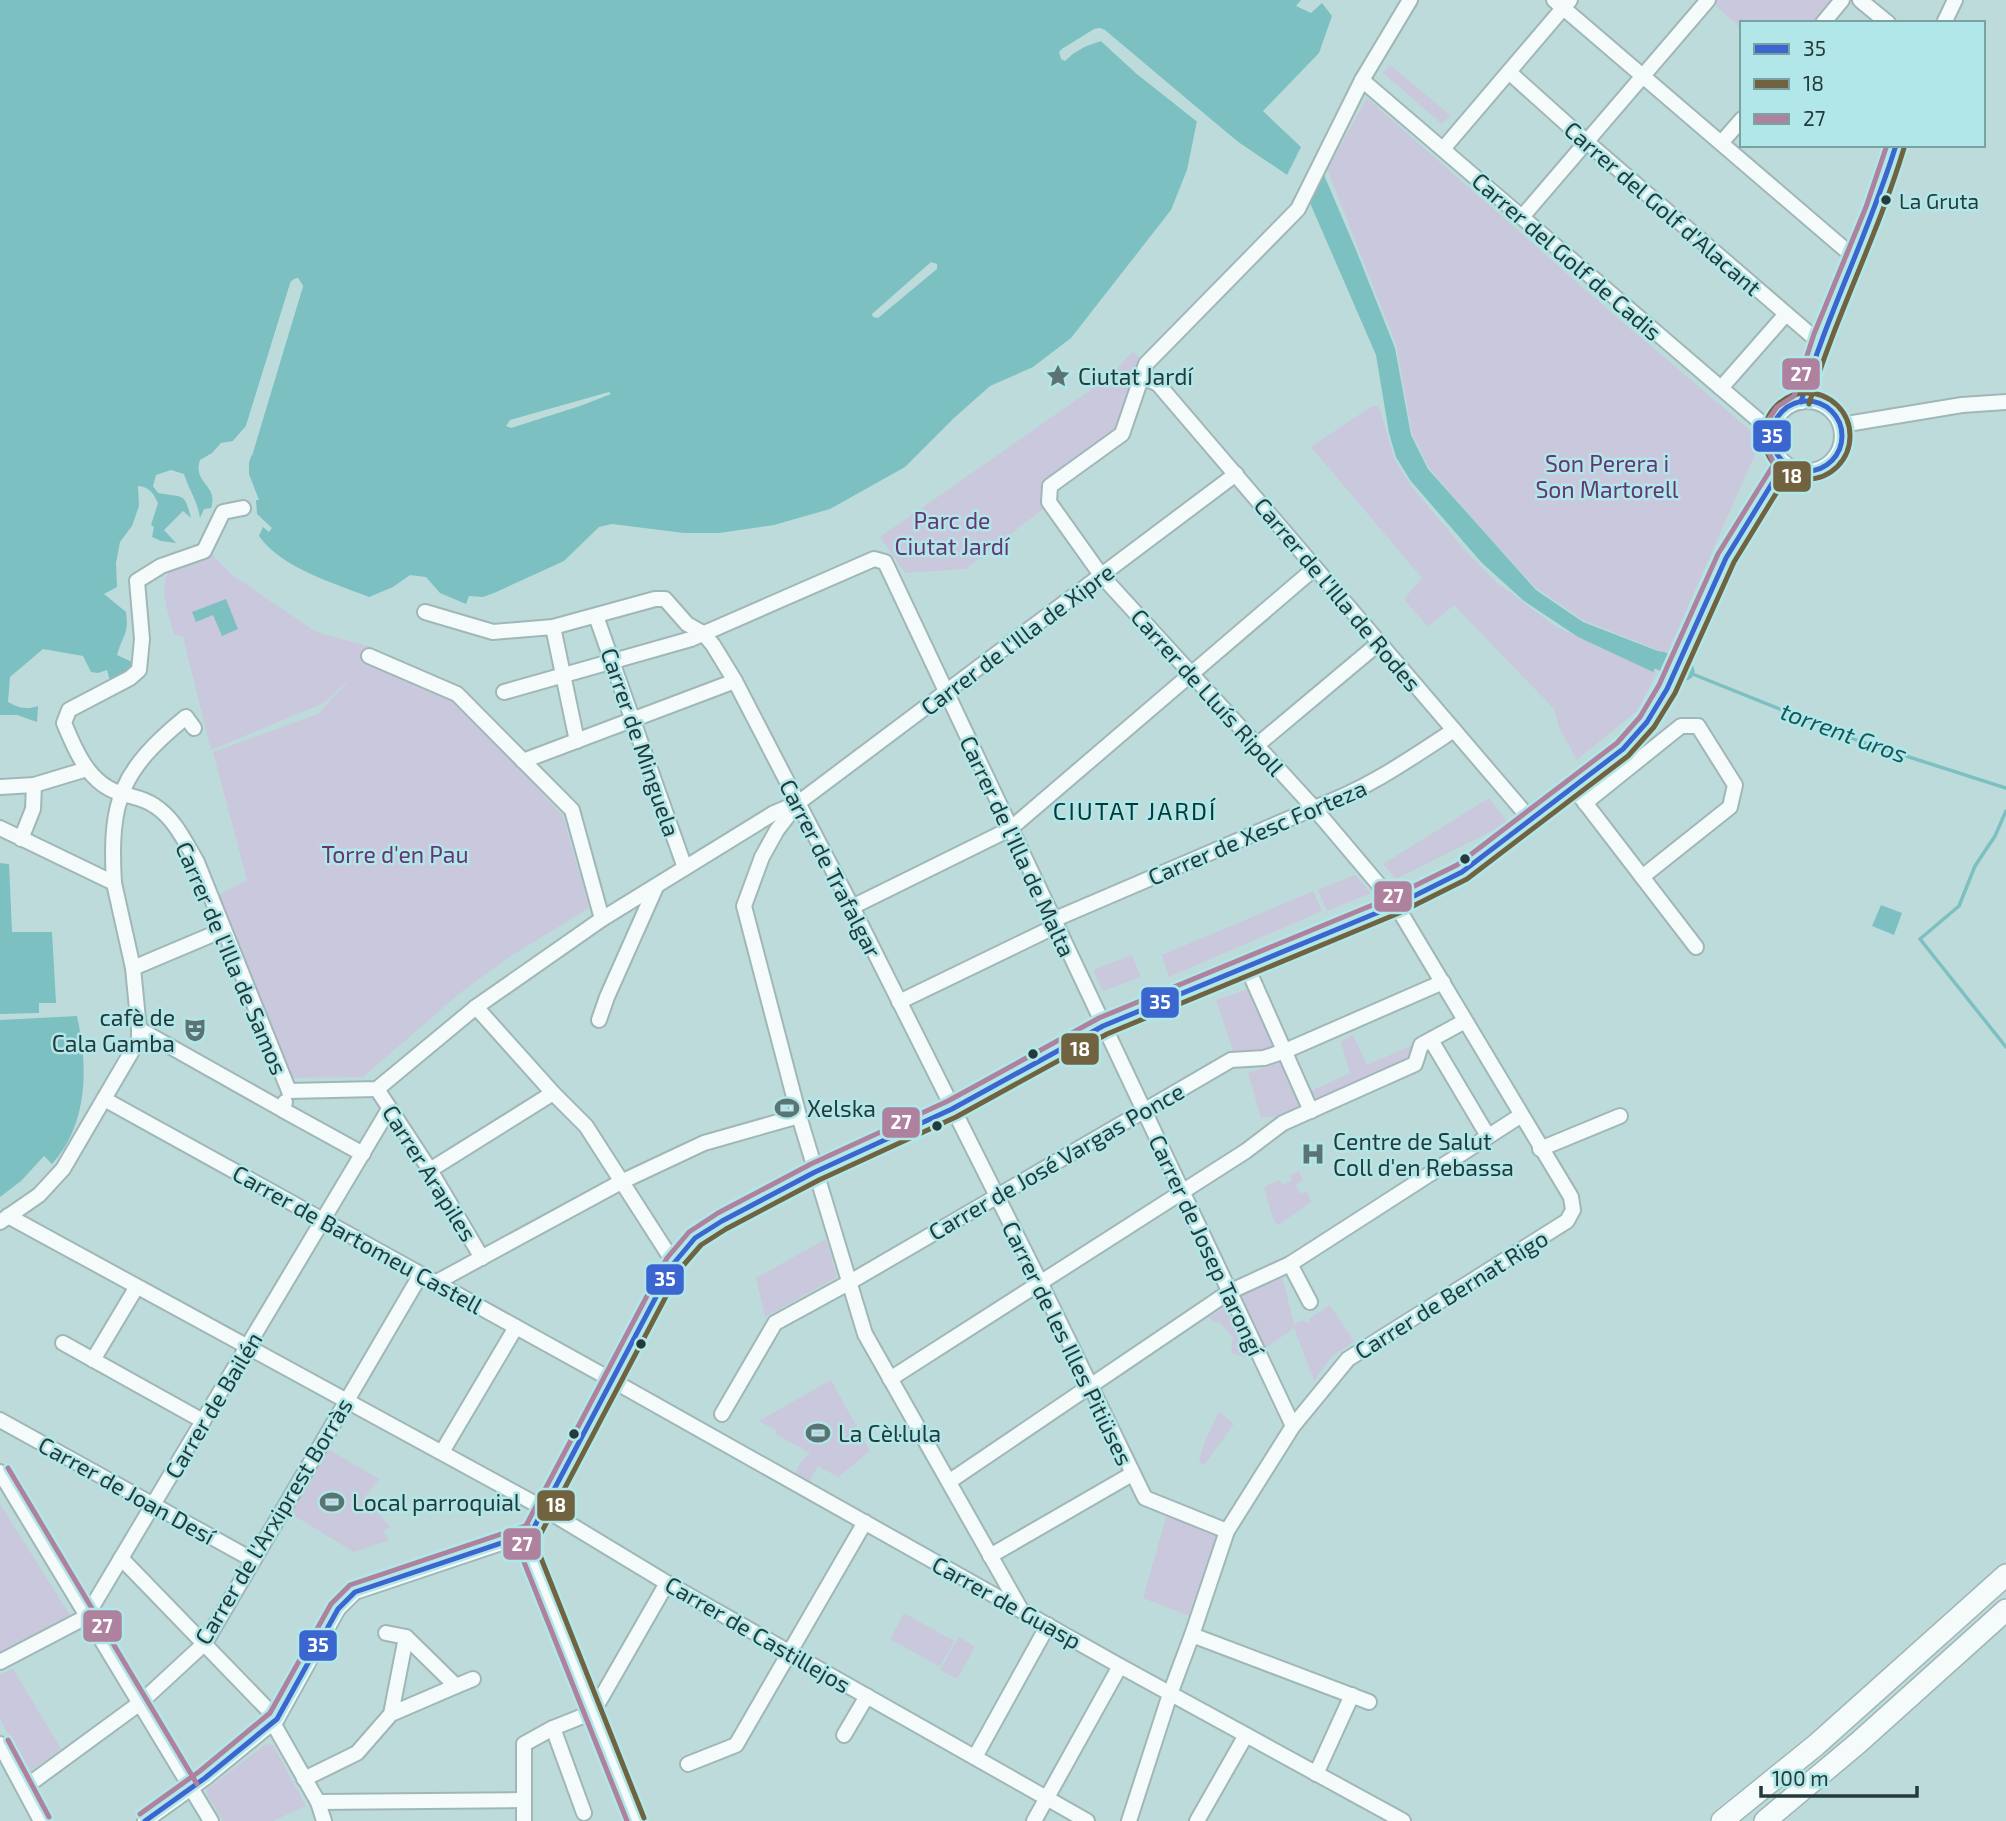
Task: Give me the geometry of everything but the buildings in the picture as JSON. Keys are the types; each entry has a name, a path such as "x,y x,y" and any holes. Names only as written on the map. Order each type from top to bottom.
{"highway":[{"path":"1722,1821 1825,1738 2006,1575"},
{"path":"1765,1821 1858,1743 2006,1610"}],"street":[{"path":"1141,376 1146,364 1298,209 1362,80 1410,0"},
{"path":"1522,217 1588,144 1708,0"},
{"path":"1825,21 1842,0"},
{"path":"1860,0 1886,21"},
{"path":"1945,21 1955,0"},
{"path":"1443,149 1509,72 1562,3 1855,258"},
{"name":"Carrer del Golf d'Alacant","path":"1509,72 1588,144 1819,342"},
{"name":"Carrer del Golf de Cadis","path":"1362,80 1771,432"},
{"path":"1721,143 1740,120"},
{"path":"1801,402 1819,342 1886,181 1895,147"},
{"path":"1721,388 1786,314"},
{"name":"Carrer de l'Illa de Rodes","path":"1141,376 1158,384 1530,819"},
{"name":"Carrer de Lluís Ripoll","path":"1141,376 1122,434 1050,486 1049,502 1101,575 1314,808 1396,905 1520,1116 1571,1197 1573,1210"},
{"path":"1801,402 1822,404 1841,425 1839,449 1832,460 1811,471 1793,469 1784,464 1776,452 1771,432 1776,420 1791,406 1801,402"},
{"path":"1841,425 1962,405 2006,402"},
{"path":"636,1821 530,1555 531,1533 674,1263 695,1238 815,1172 952,1109 1103,1026 1396,905 1462,872 1623,748 1647,722 1667,689 1726,558 1784,464"},
{"name":"Carrer de l'Illa de Xipre","path":"798,803 1236,474"},
{"name":"Carrer de l'Illa de Samos","path":"243,508 223,512 206,548 161,566 137,581 142,639 139,670 130,678 69,710 64,723 88,769 103,785 153,804 177,829 197,862 289,1091"},
{"name":"Carrer de l'Illa de Malta","path":"703,633 874,559 885,562 1103,1026"},
{"path":"852,907 1010,829 1315,568"},
{"name":"Carrer de Trafalgar","path":"596,616 654,599 666,599 687,624 703,633 713,645 735,681 852,907 952,1109"},
{"path":"425,612 493,632 553,632 596,616"},
{"name":"Carrer de Minguela","path":"596,616 685,868"},
{"path":"553,632 577,741"},
{"path":"504,692 691,639 703,633"},
{"path":"1256,746 1380,643"},
{"path":"369,656 457,694 572,810 602,919"},
{"path":"523,761 735,681"},
{"path":"4,1219 39,1195 63,1169 139,1039 133,968 114,883 112,844 115,817 121,794 137,764 156,741 186,717 194,728"},
{"path":"1585,803 1681,726 1698,726 1735,785 1730,807 1642,877"},
{"name":"Carrer de Xesc Forteza","path":"899,1002 1054,923 1314,808 1347,796 1385,776 1454,730"},
{"path":"0,788 34,785 88,769"},
{"path":"21,839 33,809 34,785"},
{"path":"1572,787 1696,947"},
{"path":"283,1110 289,1091 377,1089 476,1007 602,919 774,813 798,803"},
{"path":"798,803 777,830 762,856 744,906 799,1116 865,1334 1021,1610"},
{"path":"0,828 114,883"},
{"path":"599,1020 656,887"},
{"path":"133,968 223,930"},
{"path":"1247,967 1311,1111"},
{"name":"Carrer de José Vargas Ponce","path":"725,1409 775,1323 1231,1060 1264,1058 1285,1051 1443,982"},
{"path":"476,1007 586,1126 674,1263"},
{"path":"890,1379 1183,1192 1283,1124 1415,1064 1421,1045 1465,1021"},
{"name":"Carrer de Josep Tarongí","path":"1103,1026 1293,1426"},
{"path":"139,1029 363,1154"},
{"path":"1431,1040 1488,1136"},
{"name":"Carrer Arapiles","path":"377,1089 430,1170 482,1258"},
{"path":"430,1170 553,1093"},
{"name":"Carrer de Bartomeu Castell","path":"104,1099 611,1380"},
{"name":"Carrer de les Illes Pitiüses","path":"952,1109 1040,1282 1144,1498 1227,1531"},
{"name":"Carrer de Bailén","path":"86,1617 389,1110"},
{"path":"435,1283 621,1182 704,1143 799,1116"},
{"path":"950,1481 1229,1292 1290,1265 1520,1116"},
{"path":"1540,1149 1620,1116"},
{"name":"Carrer de Bernat Rigo","path":"1129,1821 1227,1531 1293,1426 1348,1359 1567,1221 1573,1210"},
{"name":"Carrer de Castillejos","path":"4,1219 248,1346 443,1452 543,1508 667,1583 1087,1821"},
{"path":"1290,1265 1310,1302"},
{"name":"Carrer de l'Arxiprest Borràs","path":"24,1788 140,1703 205,1643 421,1274"},
{"path":"93,1360 136,1287"},
{"path":"443,1452 516,1327"},
{"path":"63,1343 203,1421"},
{"name":"Carrer de Guasp","path":"611,1380 1170,1694 1403,1821"},
{"name":"Carrer de Joan Desí","path":"0,1420 253,1560"},
{"path":"0,1472 211,1821"},
{"path":"990,1556 1132,1474"},
{"path":"688,1764 736,1745 864,1522"},
{"path":"145,1821 275,1721 338,1609 355,1592 531,1533"},
{"path":"121,1559 205,1643 275,1721 318,1802 324,1821"},
{"path":"524,1821 524,1744 553,1728 593,1712 667,1583"},
{"path":"0,1662 86,1617"},
{"path":"975,1757 1048,1626"},
{"path":"386,1633 405,1637 456,1686"},
{"path":"1192,1635 1369,1702"},
{"path":"391,1714 405,1637"},
{"path":"1034,1821 1120,1666"},
{"path":"304,1779 357,1753 391,1714 472,1679"},
{"path":"1316,1774 1352,1695"},
{"path":"844,1735 867,1696"},
{"path":"553,1728 584,1813"},
{"path":"1197,1821 1246,1735"},
{"path":"0,1744 41,1821"},
{"path":"318,1802 523,1800"}],"green space":[{"path":"1717,0 1834,0 1818,21 1740,21 1740,27 1714,4"},
{"path":"1390,65 1450,115 1442,124 1383,73"},
{"name":"Son Perera i Son Martorell","path":"1367,98 1613,314 1757,436 1759,445 1667,654 1583,620 1535,587 1429,468 1412,433 1396,344 1327,169"},
{"name":"Parc de Ciutat Jardí","path":"1133,352 1140,358 1117,427 1042,483 1047,506 966,569 905,573 880,537 1105,380"},
{"path":"1372,406 1379,406 1394,458 1411,486 1463,548 1496,582 1555,626 1657,671 1638,710 1577,760 1559,727 1554,709 1454,605 1428,627 1404,599 1422,578 1311,447"},
{"name":"Torre d'en Pau","path":"210,552 231,574 316,632 372,647 367,661 455,696 478,725 563,816 589,908 506,959 460,993 363,1077 290,1078 219,895 247,880 213,752 318,714 354,675 324,703 211,750 183,637 174,634 166,606 164,586 170,570 178,564"},
{"path":"1489,798 1508,823 1396,879 1383,864"},
{"path":"1355,875 1371,893 1327,911 1318,890"},
{"path":"1313,891 1322,911 1169,977 1162,955"},
{"path":"1132,955 1141,977 1103,991 1093,970"},
{"path":"1252,988 1278,1045 1269,1050 1233,1051 1216,1000"},
{"path":"1353,1035 1367,1065 1411,1046 1415,1059 1282,1122 1272,1117 1261,1118 1248,1073 1287,1060 1307,1093 1350,1073 1341,1042"},
{"path":"1299,1171 1303,1181 1296,1184 1300,1194 1307,1191 1311,1202 1278,1225 1273,1219 1264,1187 1279,1180 1282,1185 1292,1181 1290,1175"},
{"path":"826,1239 837,1277 765,1317 756,1278"},
{"path":"1282,1276 1294,1324 1302,1321 1311,1323 1309,1319 1330,1305 1354,1342 1332,1356 1314,1381 1294,1328 1261,1351 1239,1300 1239,1295"},
{"path":"1226,1306 1248,1358 1231,1353 1233,1337 1219,1322 1213,1322 1210,1317"},
{"name":"La Cèl·lula","path":"831,1380 870,1451 838,1477 818,1466 808,1484 794,1475 810,1453 775,1434 777,1431 759,1421"},
{"path":"1219,1412 1234,1424 1204,1465 1199,1462 1204,1443"},
{"name":"Local parroquial","path":"326,1448 379,1479 365,1497 390,1527 383,1531 389,1540 354,1552 288,1512"},
{"path":"0,1504 70,1615 0,1653"},
{"path":"1167,1514 1217,1535 1218,1540 1192,1617 1143,1598"},
{"path":"904,1613 954,1641 940,1667 890,1639"},
{"path":"959,1637 975,1647 957,1679 940,1670"},
{"path":"13,1669 61,1749 29,1772 0,1719 0,1674"},
{"path":"266,1744 273,1745 306,1806 273,1821 223,1821 207,1794 207,1789"}],"water":[{"path":"0,0 1301,0 1296,6 1311,13 1322,3 1332,16 1319,53 1263,111 1301,147 1287,175 1238,142 1100,28 1062,49 1061,59 1101,41 1137,74 1197,121 1187,170 1171,210 1071,338 1033,367 990,386 905,467 830,509 774,525 719,533 684,533 612,524 599,527 564,561 494,593 483,597 469,596 466,604 440,593 426,577 410,575 393,587 369,597 294,566 259,536 263,527 269,532 272,528 257,514 256,500 259,500 249,474 249,463 303,286 298,278 294,279 290,284 246,426 233,441 221,443 212,453 200,460 199,474 212,494 211,508 204,509 200,518 184,474 171,470 156,475 153,486 158,493 178,496 185,500 191,518 183,511 164,530 176,543 161,541 152,537 154,527 151,525 158,503 151,491 138,486 139,506 132,526 120,542 116,563 117,587 104,594 126,612 126,630 117,655 132,662 131,674 111,684 107,670 91,672 83,656 43,649 10,677 8,702 23,708 38,706 37,722 17,715 0,715"},
{"path":"1324,175 1395,348 1411,435 1428,469 1536,590 1583,622 1663,653 1653,672 1578,637 1524,601 1481,562 1410,480 1396,457 1389,433 1376,355 1310,203"},
{"path":"226,599 238,629 222,636 213,615 196,622 192,612"},
{"path":"0,863 9,864 12,932 52,932 56,1003 39,1003 39,1013 0,1014"},
{"path":"1881,905 1902,913 1894,935 1872,926"},
{"path":"77,1016 84,1074 79,1112 73,1131 52,1164 44,1156 21,1181 0,1197 0,1020"}],"pier":[{"path":"1100,28 1238,142 1287,175 1284,178 1236,145 1103,33 1095,32 1064,51 1062,55 1064,57 1076,46 1102,38 1199,119 1200,124 1137,74 1101,41 1078,49 1065,61 1061,59 1059,52 1062,49"},
{"path":"931,262 937,264 937,269 878,318 873,317 872,314"},
{"path":"298,278 303,286 252,456 249,453 299,286 297,282 293,285 249,427 236,444 233,441 246,426 291,281"},
{"path":"609,392 611,394 580,406 511,428 506,426 510,420"}],"waterway":[{"path":"1661,661 1685,671"},
{"name":"torrent Gros","path":"1685,671 1859,741 2006,788"},
{"path":"2006,811 1995,836 1975,866 1959,906 1920,939 2006,1047"}],"transit line":[{"name":"27","path":"627,1821 522,1557 522,1533 667,1258 689,1232 718,1213 811,1164 948,1101 1099,1018 1392,897 1457,865 1617,743 1640,717 1659,685 1718,554 1774,464 1766,446 1765,425 1777,407 1794,396 1814,334 1866,207 1886,147"},
{"name":"35","path":"1801,402 1895,147"},
{"name":"18","path":"1809,404 1904,148"},
{"name":"18","path":"1799,393 1815,393 1838,405 1847,419 1850,436 1847,453 1838,467 1815,479 1799,479 1783,472 1771,460 1764,444 1764,428 1771,412 1783,400 1799,393"},
{"name":"35","path":"1807,401 1826,407 1836,417 1842,436 1836,455 1826,465 1807,471 1788,465 1778,455 1772,436 1778,417 1788,407 1807,401"},
{"name":"35","path":"531,1533 674,1263 695,1238 815,1172 952,1109 1103,1026 1396,905 1462,872 1623,749 1647,722 1667,689 1726,558 1784,464"},
{"name":"18","path":"644,1818 539,1553 540,1535 681,1268 701,1245 726,1229 819,1180 956,1117 1107,1034 1399,913 1467,879 1628,756 1654,727 1675,693 1734,562 1791,469"},
{"name":"27","path":"8,1468 197,1784"},
{"name":"27","path":"140,1814 200,1771 270,1713 331,1604 350,1585 528,1525"},
{"name":"35","path":"145,1821 205,1778 277,1719 338,1609 355,1592 531,1533"},
{"name":"27","path":"8,1740 49,1817"}],"place":[{"name":"La Gruta","path":"1886,200"},
{"name":"Ciutat Jardí","path":"1058,376"},
{"name":"cafè de Cala Gamba","path":"195,1030"},
{"name":"Xelska","path":"787,1108"},
{"name":"Centre de Salut Coll d'en Rebassa","path":"1313,1154"},
{"name":"La Cèl·lula","path":"818,1433"},
{"name":"Local parroquial","path":"332,1502"}],"district":[{"name":"CIUTAT JARDÍ","path":"1135,810"}]}
